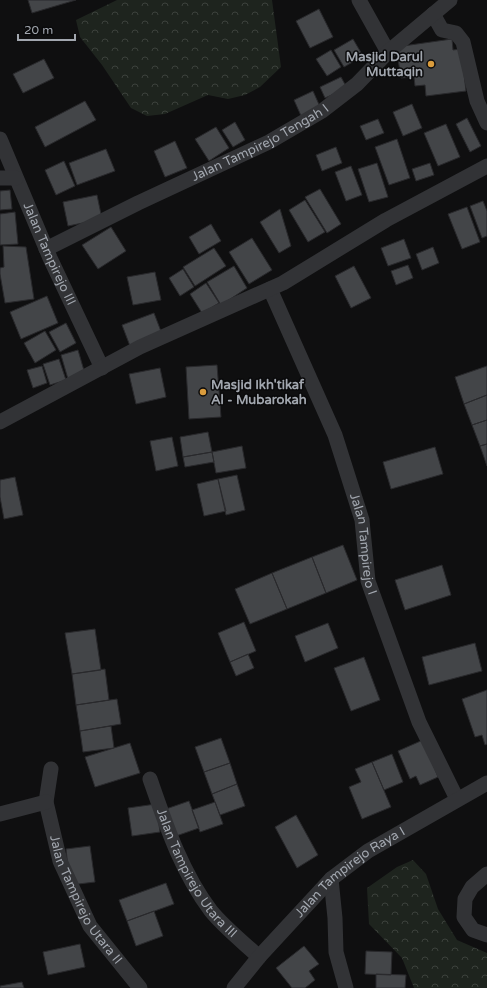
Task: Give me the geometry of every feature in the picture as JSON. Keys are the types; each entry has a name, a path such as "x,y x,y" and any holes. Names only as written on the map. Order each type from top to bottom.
{"street":[{"path":"359,0 388,52"},
{"name":"Jalan Tampirejo Tengah I","path":"46,249 138,203 269,142 322,111 357,84 388,52 450,0"},
{"path":"433,14 442,30 456,33 463,42 477,101 487,123"},
{"name":"Jalan Tampirejo III","path":"0,139 46,249 102,368"},
{"path":"0,422 140,347 283,283 386,220 487,166"},
{"path":"0,178 16,178"},
{"name":"Jalan Tampirejo I","path":"270,289 335,436 362,520 368,581 419,722 457,799"},
{"name":"Jalan Tampirejo Utara II","path":"51,769 46,802 60,861 78,903 90,926 140,988"},
{"name":"Jalan Tampirejo Utara III","path":"150,779 177,855 195,887 221,923 259,957"},
{"name":"Jalan Tampirejo Raya I","path":"234,988 259,957 331,878 368,851 457,799 486,786"},
{"path":"0,814 46,802"},
{"path":"487,874 472,887 465,899 464,917 473,930 487,935"},
{"path":"331,878 335,918 336,952 346,988"}],"green space":[{"path":"117,0 272,0 281,67 260,87 245,95 228,99 208,95 165,114 147,116 131,108 102,65 80,37 76,20"},
{"path":"413,860 426,874 438,909 457,940 487,953 487,988 414,988 402,958 369,924 367,888 397,867"}],"building":[{"path":"28,0 76,0 32,13"},
{"path":"319,9 333,37 310,48 296,21"},
{"path":"353,39 363,56 344,67 334,50"},
{"name":"Masjid Darul Muttaqin","path":"452,39 453,50 461,49 466,91 426,96 425,85 415,86 414,77 401,78 396,47"},
{"path":"331,50 341,67 327,76 316,59"},
{"path":"44,59 54,78 23,93 13,74"},
{"path":"341,77 347,88 325,98 320,87"},
{"path":"313,91 321,109 302,118 294,100"},
{"path":"85,101 96,120 45,147 35,127"},
{"path":"412,104 422,128 403,136 393,112"},
{"path":"467,118 481,146 470,152 456,124"},
{"path":"378,119 384,133 366,140 360,126"},
{"path":"235,122 245,140 233,147 222,130"},
{"path":"446,124 460,157 438,166 424,133"},
{"path":"216,127 229,148 209,161 195,139"},
{"path":"397,139 410,178 389,185 375,147"},
{"path":"175,141 187,168 165,177 154,151"},
{"path":"336,147 342,163 322,171 316,155"},
{"path":"106,149 115,171 77,185 69,163"},
{"path":"64,161 75,186 56,195 45,170"},
{"path":"377,163 388,197 369,202 358,169"},
{"path":"430,163 434,175 416,181 412,169"},
{"path":"351,166 362,195 346,201 335,172"},
{"path":"320,189 341,224 327,233 305,197"},
{"path":"10,190 12,209 0,210 0,191"},
{"path":"97,195 102,219 68,226 63,202"},
{"path":"305,200 325,232 308,242 289,210"},
{"path":"483,201 487,211 487,236 482,238 470,206"},
{"path":"467,207 480,242 462,249 448,214"},
{"path":"280,209 291,246 279,253 260,222"},
{"path":"15,212 18,244 0,245 0,214"},
{"path":"211,224 221,241 199,254 189,237"},
{"path":"111,227 126,251 98,269 82,245"},
{"path":"252,238 272,270 249,284 229,252"},
{"path":"404,239 411,258 388,266 381,248"},
{"path":"3,246 26,247 34,299 5,303 0,274 0,268 4,267"},
{"path":"433,247 439,263 422,270 416,254"},
{"path":"214,248 226,266 195,286 183,267"},
{"path":"408,265 413,278 396,285 391,271"},
{"path":"234,266 247,288 221,305 207,282"},
{"path":"354,266 371,298 351,308 335,276"},
{"path":"183,269 194,287 180,296 169,278"},
{"path":"155,272 161,300 133,305 127,277"},
{"path":"206,283 219,303 202,313 190,294"},
{"path":"47,296 58,323 21,339 10,312"},
{"path":"154,313 162,334 130,346 122,325"},
{"path":"66,323 76,343 60,352 49,332"},
{"path":"45,331 56,350 35,363 24,343"},
{"path":"78,350 85,374 68,379 61,355"},
{"path":"59,359 66,380 50,385 43,364"},
{"name":"Masjid Ikh'tikaf Al - Mubarokah","path":"217,365 221,417 189,419 186,367"},
{"path":"42,366 47,383 33,388 27,370"},
{"path":"487,366 487,395 464,404 455,377"},
{"path":"160,368 166,397 136,404 129,374"},
{"path":"487,395 487,420 472,425 464,404"},
{"path":"487,420 487,444 480,446 472,425"},
{"path":"208,432 212,452 183,457 180,437"},
{"path":"172,437 178,466 156,471 150,441"},
{"path":"487,444 487,466 480,446"},
{"path":"242,446 246,468 216,473 212,452"},
{"path":"435,447 443,474 391,489 383,462"},
{"path":"212,452 214,462 185,467 183,457"},
{"path":"237,475 245,510 226,515 218,479"},
{"path":"15,477 23,515 4,519 0,497 0,480"},
{"path":"218,479 226,511 204,516 197,484"},
{"path":"343,545 357,580 326,593 312,557"},
{"path":"312,557 326,593 287,609 272,573"},
{"path":"442,565 451,595 405,610 395,580"},
{"path":"272,573 287,609 250,624 235,589"},
{"path":"244,622 256,651 230,662 218,633"},
{"path":"328,623 338,648 305,662 295,636"},
{"path":"95,629 101,670 72,674 65,633"},
{"path":"475,643 482,671 429,685 422,657"},
{"path":"248,654 254,668 236,676 230,662"},
{"path":"364,657 380,700 351,711 334,668"},
{"path":"105,669 109,700 76,705 72,674"},
{"path":"487,690 487,744 485,745 482,735 475,737 462,699"},
{"path":"117,699 121,724 80,731 76,705"},
{"path":"111,726 114,748 83,752 80,731"},
{"path":"221,738 230,763 204,772 195,747"},
{"path":"423,740 438,777 420,785 416,776 410,779 398,751"},
{"path":"130,743 140,773 95,787 85,757"},
{"path":"392,754 403,782 384,790 372,762"},
{"path":"372,762 391,807 362,819 349,787 361,782 355,769"},
{"path":"230,763 237,784 212,794 204,772"},
{"path":"237,784 245,806 220,815 212,794"},
{"path":"189,801 199,828 176,836 166,809"},
{"path":"215,802 223,824 200,832 192,810"},
{"path":"156,804 160,832 132,836 128,808"},
{"path":"296,815 318,855 297,868 275,827"},
{"path":"90,846 95,882 70,885 66,849"},
{"path":"166,883 174,904 127,921 119,900"},
{"path":"154,911 163,936 136,946 127,921"},
{"path":"80,944 85,967 48,975 43,952"},
{"path":"304,946 319,964 309,971 315,980 305,988 292,988 276,968"},
{"path":"366,951 392,952 391,975 365,974"},
{"path":"376,974 406,975 405,988 376,988"},
{"path":"22,982 24,988 0,988 0,986"}],"place":[{"name":"Masjid Darul Muttaqin","path":"431,64"},
{"name":"Masjid Ikh'tikaf Al - Mubarokah","path":"203,392"}]}
